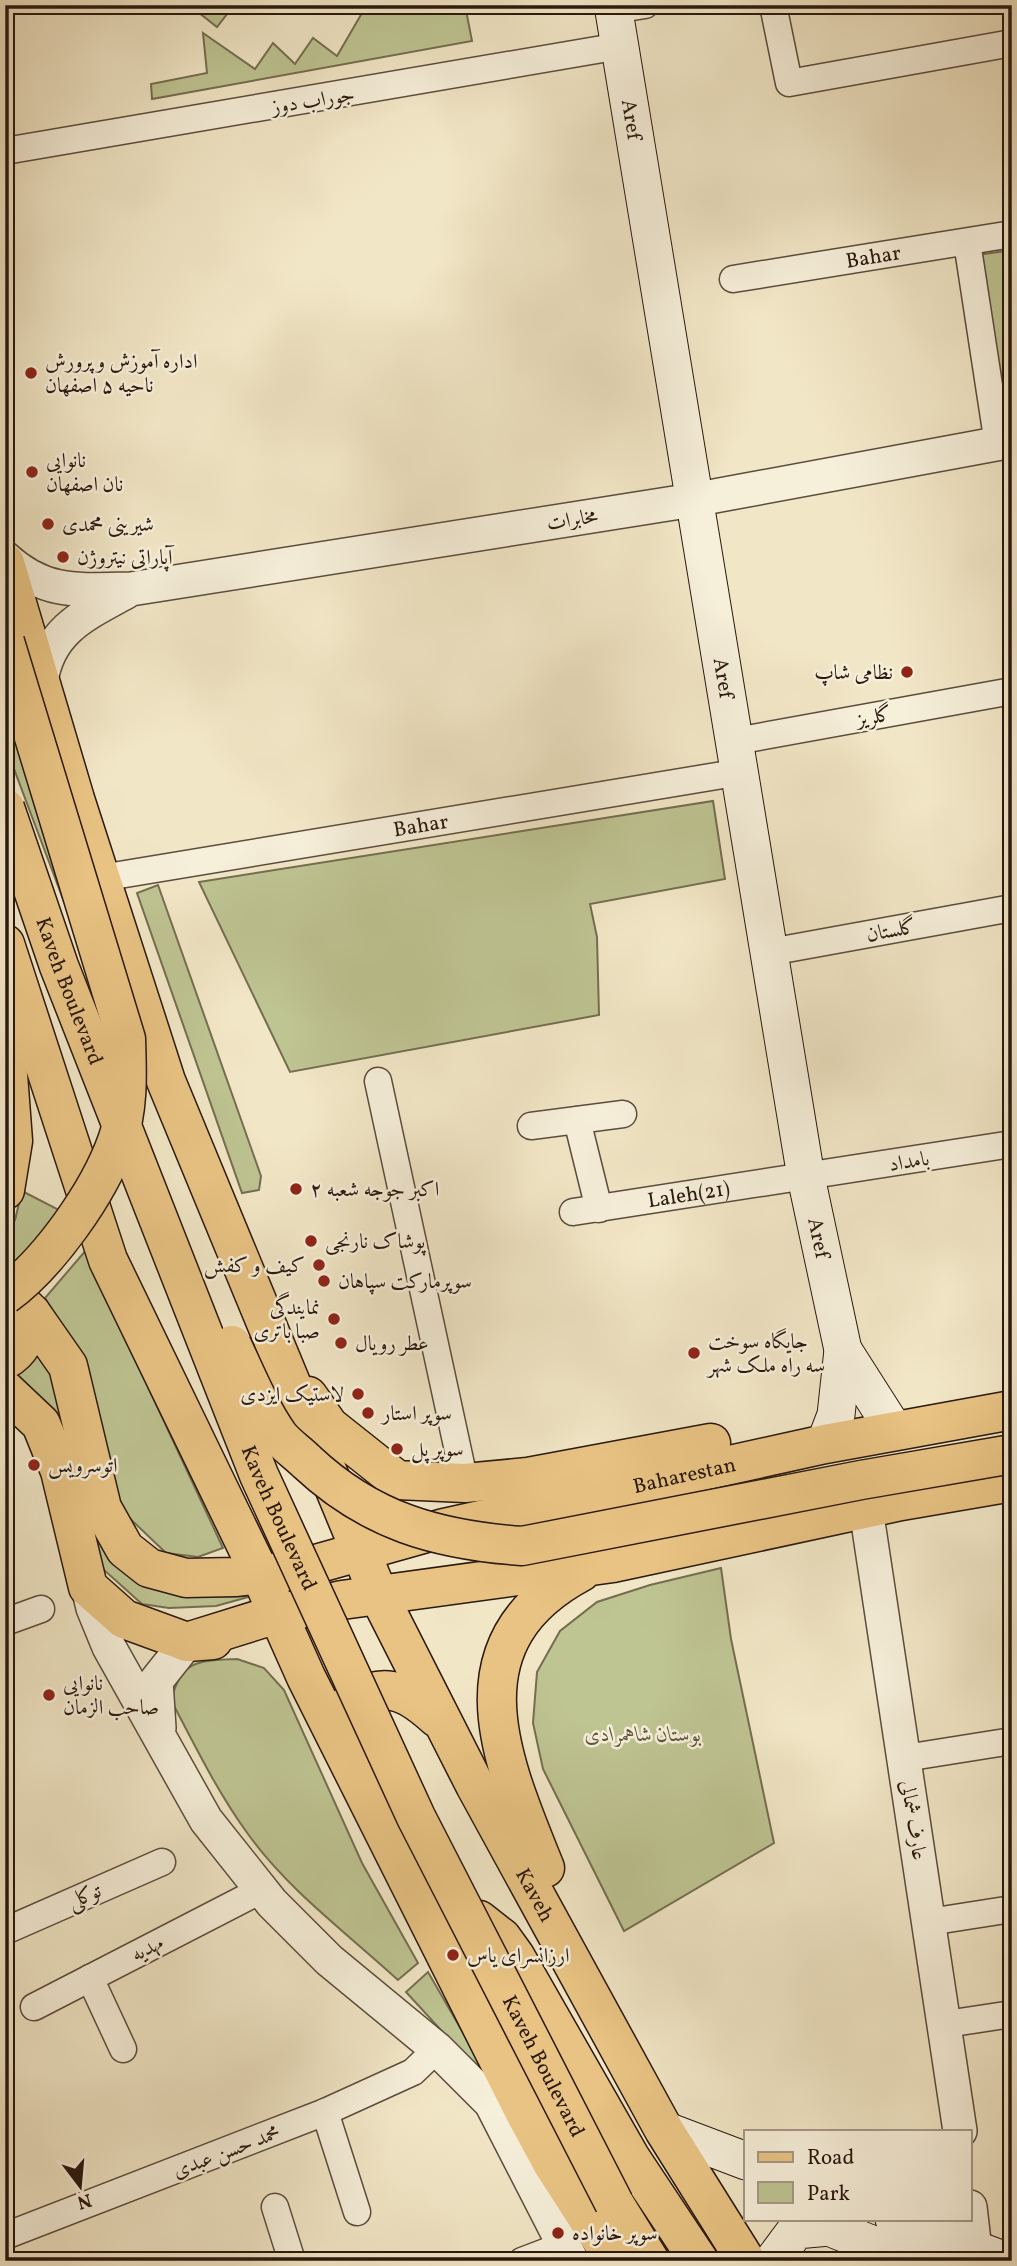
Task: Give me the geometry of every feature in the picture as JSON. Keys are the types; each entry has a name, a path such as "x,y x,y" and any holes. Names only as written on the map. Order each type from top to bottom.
{"main road":[{"name":"Aref","path":"624,7 620,46 693,500 739,756 806,1177 843,1350"},
{"path":"5,560 101,878 166,1081 297,1401 349,1555 379,1596"},
{"path":"5,642 126,1040 127,1088 118,1140 71,1229 14,1301 30,1331 13,1355 5,1360"},
{"name":"Kaveh Boulevard","path":"5,808 59,967 149,1199 282,1525 416,1817 614,2203 650,2261"},
{"path":"5,944 108,1260 195,1445 261,1576 292,1611 306,1677 599,2261"},
{"path":"5,1035 13,1141 5,1190"},
{"path":"131,1147 157,1191 253,1388 280,1437 321,1475 371,1510 433,1534 467,1542 522,1546 848,1482 1012,1454"},
{"name":"Baharestan","path":"14,1301 68,1366 102,1508 125,1549 149,1568 186,1578 261,1576 444,1528 683,1475 894,1430 1012,1410"},
{"path":"277,1353 329,1426 397,1480 465,1483 528,1477 740,1437 810,1448 836,1415 843,1350"},
{"path":"843,1350 894,1430"},
{"path":"5,1390 41,1423 60,1471 88,1587 124,1619 187,1642 226,1639 264,1647 306,1677"},
{"path":"195,1445 211,1455 240,1461 269,1449 287,1428 297,1401"},
{"path":"683,1475 618,1503 612,1511 611,1522 616,1533 638,1543 741,1534"},
{"path":"581,1974 552,1887 505,1765 495,1713 498,1677 509,1642 526,1615 551,1588 583,1571 741,1534 1012,1482"},
{"path":"292,1611 349,1555"},
{"path":"187,1642 292,1611 613,1563"},
{"name":"Kaveh","path":"379,1596 443,1724 664,2130 746,2261"},
{"path":"333,1730 342,1708 370,1691 394,1688 422,1705 443,1724"},
{"path":"444,1953 452,1928 462,1923 479,1920 502,1938 515,1956 630,2157 699,2261"},
{"path":"664,2130 744,2160"},
{"path":"552,2163 615,2261"},
{"path":"897,2220 990,2256"},
{"path":"773,2261 786,2225 829,2227 913,2261"}],"street":[{"path":"773,5 789,83 1012,43"},
{"name":"جوراب دوز","path":"5,151 620,46"},
{"name":"Bahar","path":"733,279 1012,234"},
{"path":"967,242 1005,443"},
{"name":"مخابرات","path":"131,589 693,500 1005,443"},
{"path":"5,560 25,576 52,586 79,590 131,589"},
{"path":"41,681 45,656 58,635 85,615 131,589"},
{"name":"گلریز","path":"739,756 1012,691"},
{"name":"Bahar","path":"101,878 739,756"},
{"name":"گلستان","path":"770,952 1012,908"},
{"path":"377,1081 465,1483"},
{"path":"531,1126 623,1114"},
{"name":"Laleh(21)","path":"578,1120 586,1210 806,1177"},
{"name":"بامداد","path":"806,1177 1012,1144"},
{"name":"عارف شمالی","path":"866,1509 946,2024 960,2130"},
{"path":"88,1587 93,1608 110,1647 206,1820 261,1890 330,1960 437,2049 491,2103 568,2253 522,2261"},
{"path":"5,1622 41,1609"},
{"path":"159,1731 156,1681 187,1642"},
{"path":"905,1758 1012,1741"},
{"name":"توکلی","path":"5,1931 162,1862"},
{"name":"مهدیه","path":"34,2007 261,1890"},
{"path":"929,1922 1012,1909"},
{"path":"90,1978 122,2049"},
{"path":"946,2024 1012,2014"},
{"name":"محمد حسن عبدی","path":"5,2236 325,2112 413,2072 437,2049"},
{"path":"325,2112 358,2212"},
{"path":"275,2207 292,2261"},
{"path":"972,2212 990,2256"}],"green space":[{"path":"189,5 234,5 217,27"},
{"path":"352,5 465,5 472,41 152,99 151,84 207,73 203,33 255,69 273,43 295,64 313,38 337,56 362,13"},
{"path":"1012,250 1012,421 1002,422 977,255"},
{"path":"5,696 78,939 5,745"},
{"path":"713,801 725,879 590,904 597,937 599,1015 290,1072 199,882"},
{"path":"158,885 261,1176 259,1190 242,1193 137,893"},
{"path":"22,1191 61,1211 13,1272 5,1268 5,1233 15,1220"},
{"path":"87,1249 101,1286 223,1548 198,1557 166,1553 120,1509 67,1333 45,1298"},
{"path":"36,1330 155,1587 183,1597 252,1596 216,1606 169,1608 142,1604 104,1570 6,1380"},
{"name":"بوستان شاهمرادی","path":"721,1568 731,1639 774,1843 624,1931 543,1769 533,1723 537,1672 560,1631 597,1602 650,1585"},
{"path":"237,1659 264,1668 284,1690 362,1863 418,1963 398,1980 319,1911 264,1854 248,1834 207,1769 171,1700 180,1677 194,1665 212,1660"},
{"path":"428,1972 496,2090 406,1992"}],"place":[{"name":"اداره آموزش و پرورش ناحیه ۵ اصفهان","path":"31,373"},
{"name":"نانوایی نان اصفهان","path":"32,472"},
{"name":"شیرینی محمدی","path":"48,524"},
{"name":"آپاراتی نیتروژن","path":"63,557"},
{"name":"نظامی شاپ","path":"907,672"},
{"name":"اکبر جوجه شعبه ۲","path":"296,1189"},
{"name":"پوشاک نارنجی","path":"311,1241"},
{"name":"کیف و کفش","path":"319,1265"},
{"name":"سوپرمارکت سپاهان","path":"324,1281"},
{"name":"نمایندگی صبا باتری","path":"334,1319"},
{"name":"عطر رویال","path":"341,1343"},
{"name":"جایگاه سوخت سه راه ملک شهر","path":"694,1353"},
{"name":"لاستیک ایزدی","path":"358,1394"},
{"name":"سوپر استار","path":"368,1413"},
{"name":"سوپر پل","path":"397,1449"},
{"name":"اتوسرویس","path":"34,1465"},
{"name":"نانوایی صاحب الزمان","path":"49,1695"},
{"name":"ارزانسرای یاس","path":"453,1955"},
{"name":"سوپر خانواده","path":"558,2233"}]}
